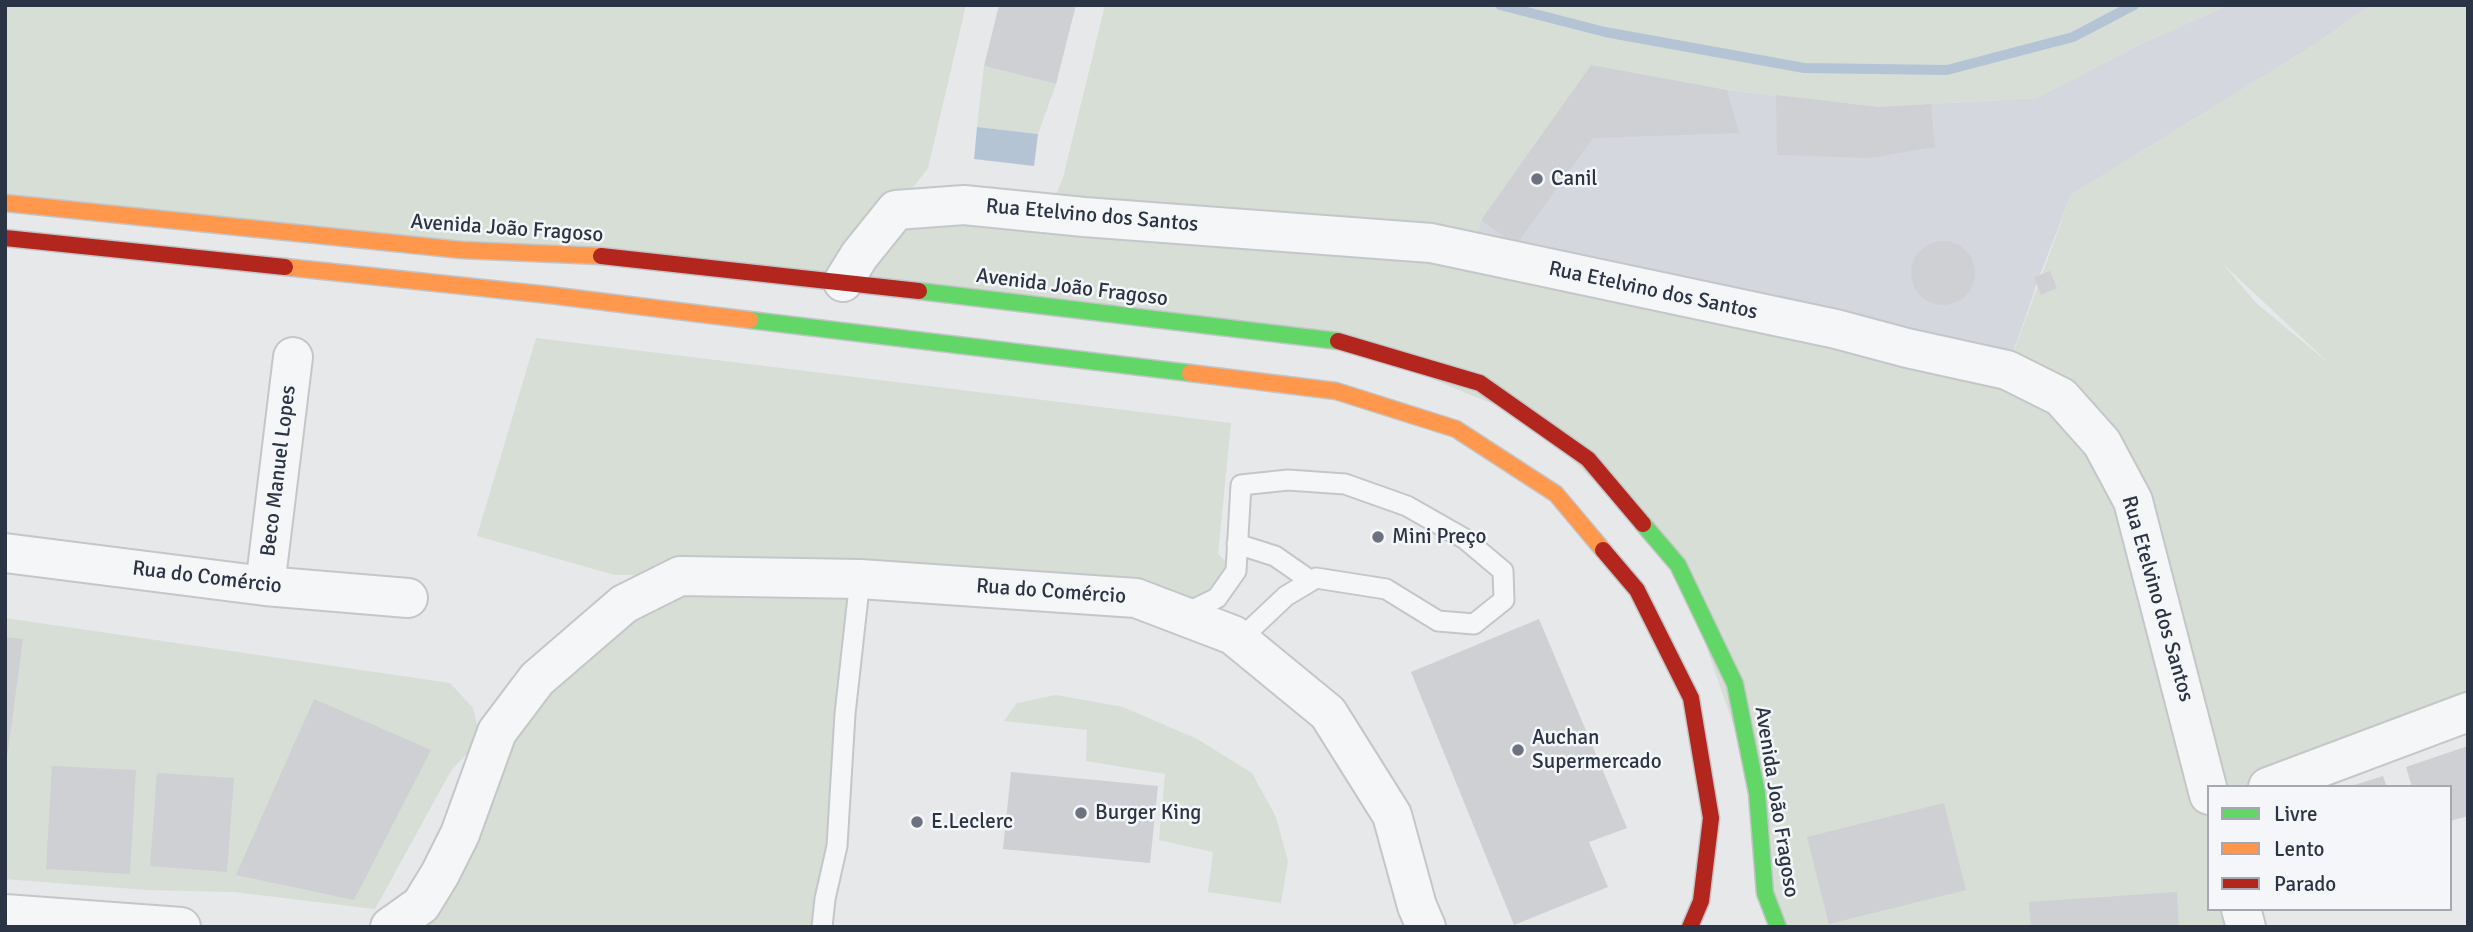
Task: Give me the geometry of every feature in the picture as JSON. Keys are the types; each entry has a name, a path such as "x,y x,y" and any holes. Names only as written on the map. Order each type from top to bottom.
{"main road":[{"name":"Avenida João Fragoso","path":"5,203 462,250 619,257 1340,341 1480,383 1588,459 1678,565 1735,684 1758,793 1765,893 1778,927"},
{"path":"5,238 549,295 1336,391 1457,429 1556,494 1637,590 1691,698 1712,820 1701,901 1690,927"}],"street":[{"name":"Rua Etelvino dos Santos","path":"843,282 859,256 896,210 964,205 1084,217 1432,243 1836,329 2007,370 2061,397 2102,443 2133,501 2207,787"},
{"name":"Beco Manuel Lopes","path":"265,586 293,357"},
{"name":"Rua do Comércio","path":"5,553 265,586 408,598"},
{"name":"Rua do Comércio","path":"390,927 421,905 440,874 460,834 498,732 537,679 624,604 680,576 860,579 1136,598 1233,635 1328,713 1392,816 1420,920"},
{"path":"2273,785 2468,712"},
{"path":"5,914 156,926"}],"lane":[{"path":"1181,615 1217,597 1236,571 1241,485 1288,480 1345,484 1407,506 1465,539 1503,571 1504,600 1474,624 1438,621 1386,589 1316,578 1286,596 1251,629 1254,653"},
{"path":"1237,544 1275,556 1311,582"},
{"path":"822,927 837,846 845,714 860,579"}],"shaded area":[{"path":"5,5 966,5 928,168 896,209 1048,213 1063,178 1105,5 2229,5 2143,43 2036,98 1879,107 1727,90 1591,65 1481,220 1471,252 2007,370 2071,195 2314,45 2371,5 2468,5 2468,708 2254,785 2207,785 2207,911 2240,911 2244,927 1778,927 1757,793 1678,565 1534,421 1340,341 5,203","holes":["2223,264 2331,365 2256,303"]},
{"path":"2229,5 2371,5 2314,45 2071,195 2007,370 1471,252 1481,220 1591,65 1727,90 1879,107 2036,98 2143,43"},
{"path":"984,66 1056,84 1038,134 977,127"},
{"path":"536,338 1231,423 1218,554 1236,571 1181,615 860,579 821,927 390,927 497,732 678,575 615,575 477,536"},
{"path":"5,618 450,683 473,708 481,740 452,769 375,909 234,892 147,890 5,879"},
{"path":"1056,695 1123,707 1197,739 1252,773 1276,817 1288,861 1281,903 1208,892 1213,852 1159,840 1165,774 1086,761 1087,730 1004,721 1017,703"}],"water":[{"path":"977,127 1038,134 1034,166 974,159"}],"building":[{"path":"999,5 1076,5 1056,84 984,66"},
{"name":"Canil","path":"1591,65 1727,90 1739,133 1593,138 1516,245 1481,220"},
{"path":"1776,95 1879,107 1931,104 1935,147 1870,158 1777,155"},
{"path":"1943,241 1961,247 1969,255 1975,273 1969,291 1961,299 1943,305 1925,299 1917,291 1911,273 1917,255 1925,247"},
{"path":"2050,271 2057,288 2041,295 2034,277"},
{"name":"Auchan Supermercado","path":"1539,619 1627,828 1589,842 1608,887 1514,925 1411,672"},
{"path":"5,637 23,639 7,757 5,757"},
{"path":"314,699 431,750 354,900 236,875"},
{"path":"2468,746 2468,816 2452,820 2452,785 2411,785 2406,767"},
{"path":"52,766 136,770 130,874 46,869"},
{"name":"Burger King","path":"1011,772 1158,786 1150,863 1003,849"},
{"path":"157,773 234,778 227,872 150,866"},
{"path":"2383,776 2386,785 2354,785"},
{"path":"1944,803 1966,890 1829,924 1807,837"},
{"path":"2177,892 2179,927 2031,927 2029,902"}],"waterway":[{"path":"1500,5 1605,32 1804,68 1947,70 2073,37 2134,5"}],"traffic: fast":[{"path":"919,291 1338,341"},
{"path":"750,320 1190,373"},
{"path":"1643,524 1678,565 1735,684 1757,793 1765,893 1778,927"}],"traffic: slow":[{"path":"5,203 462,250 601,256"},
{"path":"285,267 750,320"},
{"path":"1190,373 1336,391 1456,429 1556,494 1603,550"}],"traffic: jam":[{"path":"5,238 285,267"},
{"path":"601,256 919,291"},
{"path":"1338,341 1480,383 1588,459 1643,524"},
{"path":"1603,550 1637,590 1691,698 1711,818 1701,901 1690,927"}],"place":[{"name":"Canil","path":"1537,179"},
{"name":"Mini Preço","path":"1378,537"},
{"name":"Auchan Supermercado","path":"1518,750"},
{"name":"Burger King","path":"1081,813"},
{"name":"E.Leclerc","path":"917,822"}]}
